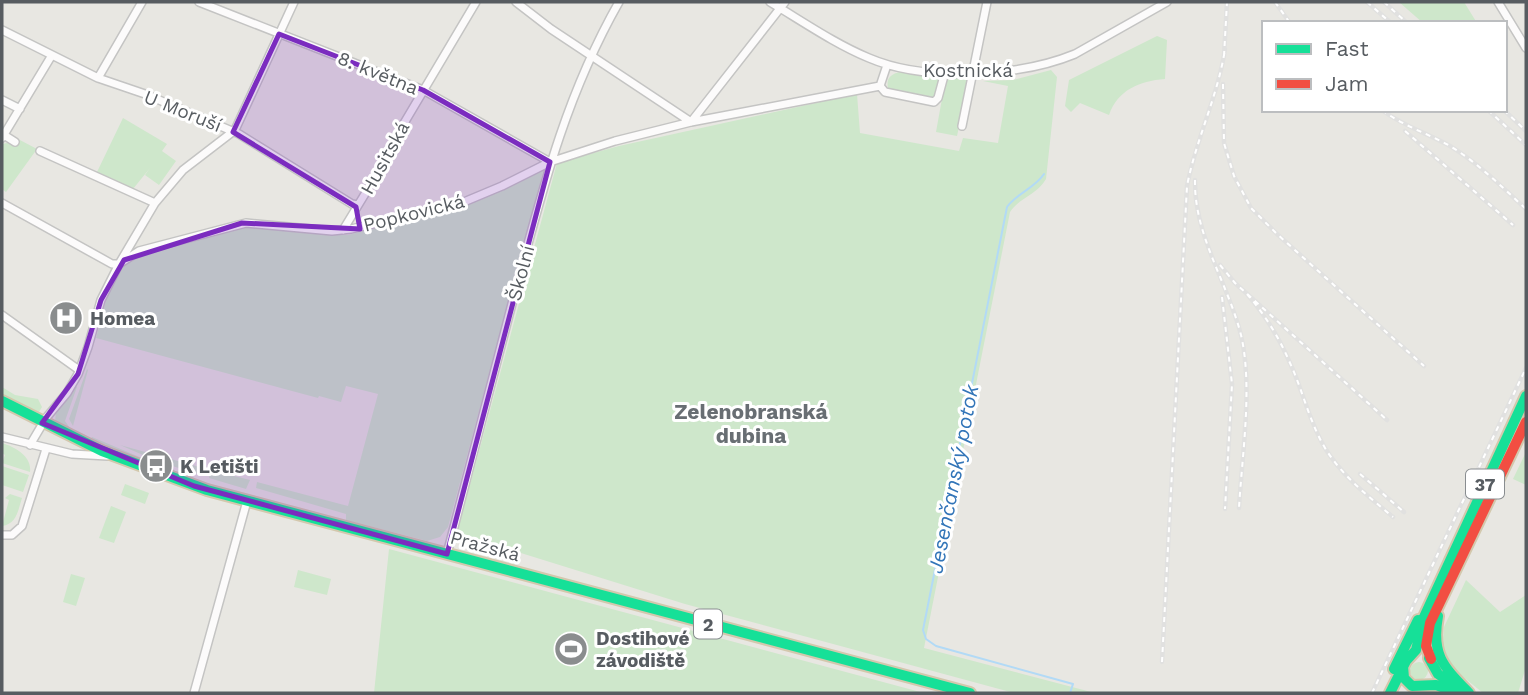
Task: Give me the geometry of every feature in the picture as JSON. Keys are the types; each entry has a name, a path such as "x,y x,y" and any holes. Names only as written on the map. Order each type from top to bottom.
{"main road":[{"name":"37","path":"1414,655 1421,626 1444,572 1526,396"},
{"name":"Pražská","path":"2,401 122,460 194,486 970,693"},
{"name":"37","path":"1436,671 1426,646 1429,628 1526,422"},
{"name":"37","path":"1384,693 1405,644 1444,572"},
{"path":"1447,590 1436,624 1436,649 1449,674 1467,693"},
{"path":"1390,693 1406,661 1414,655 1423,654 1431,659"},
{"path":"1403,666 1404,678 1416,687 1447,693"},
{"path":"1436,671 1443,679 1467,693"},
{"path":"1427,689 1436,671"},
{"path":"1427,689 1440,685 1458,693"},
{"path":"1403,693 1416,687"}],"street":[{"path":"98,78 142,2"},
{"name":"8. května","path":"199,2 423,90 550,162"},
{"path":"30,445 42,423 67,393 79,370 100,303 119,264 155,204 183,170 233,131 294,2"},
{"name":"Husitská","path":"343,230 396,144 400,130 476,2"},
{"path":"516,2 549,28 691,122 783,5"},
{"name":"Školní","path":"447,554 550,162 590,55 620,2"},
{"name":"Kostnická","path":"771,2 783,5 860,54 887,65 945,72 1010,71 1059,61 1167,2"},
{"path":"962,126 986,2"},
{"path":"1498,2 1525,45"},
{"name":"U Moruší","path":"2,30 98,78 145,94 233,131 282,160 291,169 357,205"},
{"path":"15,142 3,136 52,55"},
{"path":"887,65 880,86 885,92 934,102 939,98 945,72"},
{"name":"Popkovická","path":"119,264 129,256 152,247 242,223 343,230 459,204 550,162 615,141 691,122 880,86"},
{"path":"2,100 20,109"},
{"path":"40,151 155,204"},
{"path":"2,203 96,257 119,264"},
{"path":"353,214 359,227"},
{"path":"3,316 79,370"},
{"path":"2,437 46,449 122,460"},
{"path":"2,536 12,535 22,527 46,449"},
{"path":"194,693 247,501"}],"highlighted area":[{"path":"279,34 423,90 550,162 447,554 194,486 42,423 78,374 101,300 124,260 242,223 360,229 356,207 233,132"}],"green space":[{"path":"1399,2 1464,2 1476,21 1421,21"},
{"path":"1157,36 1167,40 1165,79 1131,88 1118,99 1109,115 1080,103 1071,112 1065,106 1069,80"},
{"path":"1051,70 1057,77 1046,179 1010,212 924,648 1095,693 1014,693 685,604 457,533 557,163 619,146 857,94 860,133 959,151 963,138 998,143 1008,86 983,81 1013,80"},
{"path":"900,72 933,74 940,81 934,100 893,92 888,88 890,77"},
{"path":"950,76 967,77 969,81 957,136 936,132 945,82"},
{"path":"123,118 167,144 162,151 176,161 159,185 145,175 150,168 133,189 97,172"},
{"path":"18,139 37,149 6,192 2,189 2,144 14,146"},
{"path":"544,168 448,527 440,537 427,541 346,520 346,514 256,488 257,482 348,506 378,394 346,386 341,402 319,396 318,398 96,338 107,297 120,268 131,258 151,249 240,224 348,235 461,206"},
{"path":"88,370 73,426 69,419"},
{"path":"73,386 77,387 65,421 70,428 85,435 85,439 55,422 56,411"},
{"path":"2,387 15,395 38,399 42,407 39,412 34,412 2,394"},
{"path":"92,437 154,463 154,465 89,441"},
{"path":"2,443 25,457 30,472 2,463 5,455 2,453"},
{"path":"120,445 207,469 205,476 159,462"},
{"path":"1526,452 1526,485 1513,479"},
{"path":"2,466 29,475 23,492 2,485"},
{"path":"211,470 250,480 246,489 209,478"},
{"path":"125,484 149,493 145,504 121,495"},
{"path":"10,494 22,498 14,519 2,526 9,500 5,498"},
{"path":"111,506 126,512 114,543 99,538"},
{"name":"Dostihové závodiště","path":"389,549 924,693 374,693"},
{"path":"298,570 331,579 327,595 294,587"},
{"path":"71,574 85,578 76,606 63,602"},
{"path":"1466,580 1500,612 1526,595 1526,667 1518,693 1483,693 1457,672 1447,657 1443,645 1444,627"},
{"path":"1419,662 1427,667 1428,671 1423,679 1419,680 1411,675 1410,671 1415,663"}],"waterway":[{"name":"Jesenčanský potok","path":"1044,174 1007,207 923,630 926,639 936,646 1073,684 1070,693"}],"railway":[{"path":"1224,56 1227,2"},
{"path":"1275,2 1289,21"},
{"path":"1367,2 1389,21"},
{"path":"1384,2 1405,21"},
{"path":"1162,662 1187,186 1225,49"},
{"path":"1223,84 1224,143 1234,176 1251,208 1424,366"},
{"path":"1385,112 1460,153 1526,209"},
{"path":"1490,112 1526,145"},
{"path":"1506,112 1526,131"},
{"path":"1405,131 1513,225"},
{"path":"1195,180 1200,221 1235,316 1244,355 1246,421 1239,508"},
{"path":"1220,265 1235,283 1387,420"},
{"path":"1247,294 1266,318 1281,344 1325,448 1347,477 1393,517"},
{"path":"1222,297 1232,384 1225,509"},
{"path":"1372,693 1526,368"},
{"path":"1360,474 1404,512"}],"traffic: fast":[{"path":"1390,693 1406,661 1416,650 1424,617 1526,396"},
{"path":"2,401 102,451 207,490 970,693"},
{"path":"1438,616 1436,641 1441,659 1469,693"},
{"path":"1394,669 1418,620"},
{"path":"1429,658 1438,674 1455,686"},
{"path":"1403,666 1404,678 1412,686 1436,685 1458,693"}],"traffic: jam":[{"path":"1431,659 1426,646 1430,623 1526,422"}],"place":[{"name":"Homea","path":"66,318"},
{"name":"K Letišti","path":"156,466"},
{"name":"Dostihové závodiště","path":"571,649"}],"district":[{"name":"Zelenobranská dubina","path":"751,423"}]}
